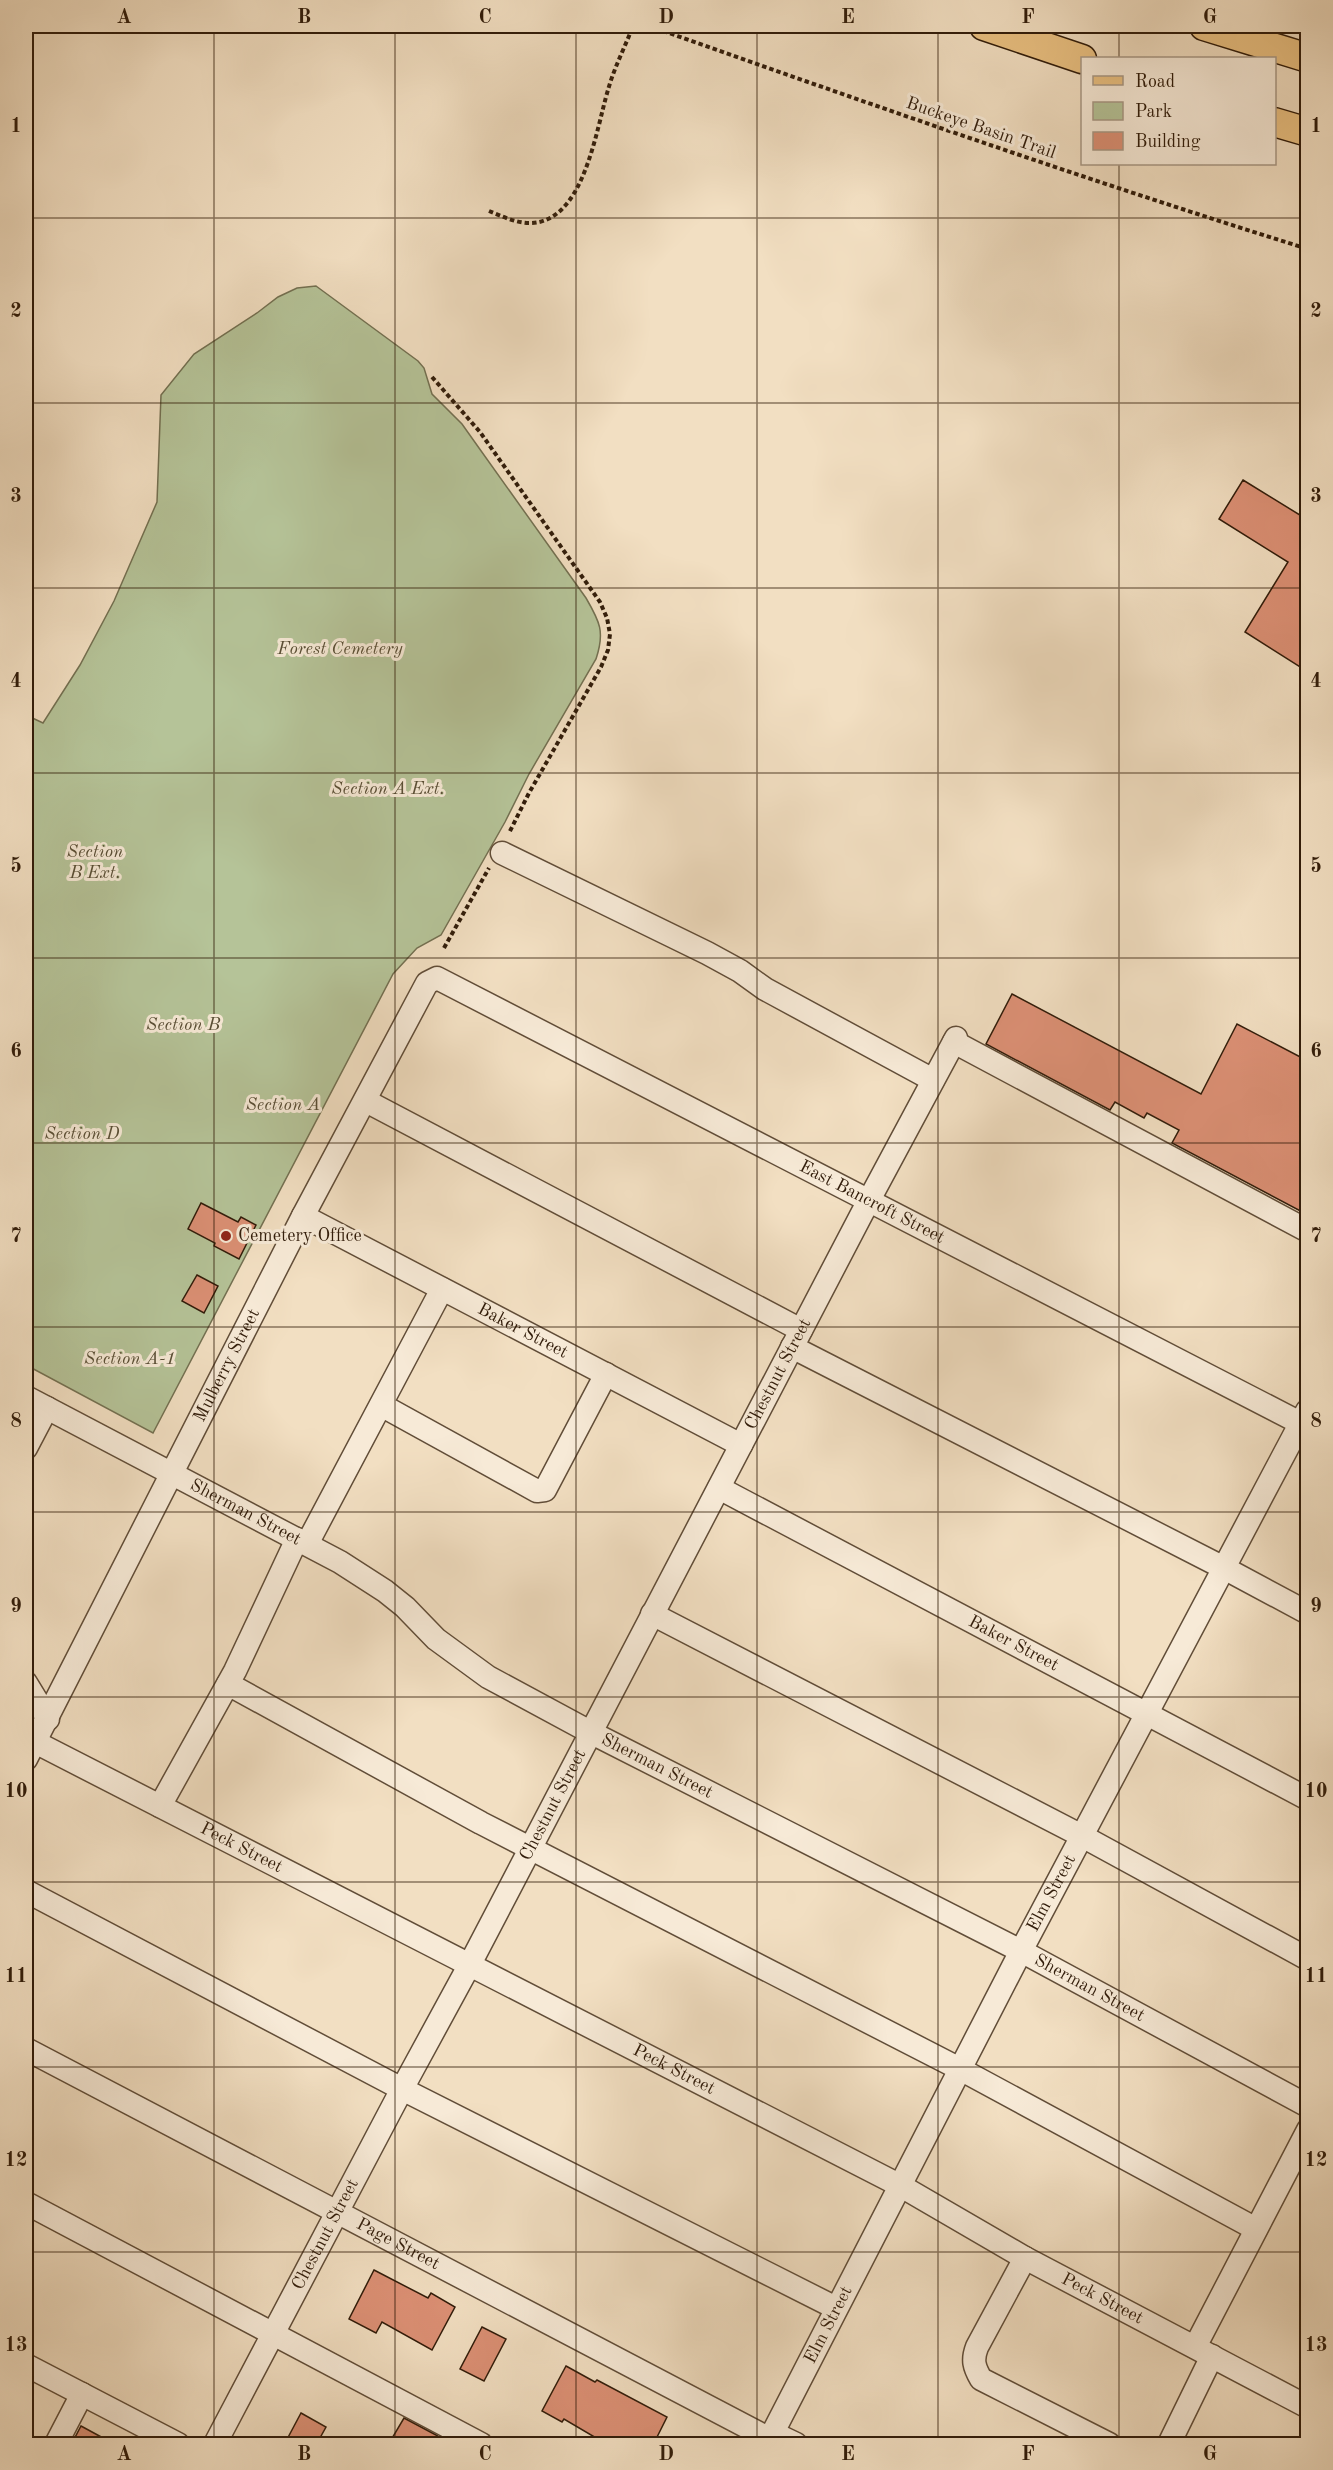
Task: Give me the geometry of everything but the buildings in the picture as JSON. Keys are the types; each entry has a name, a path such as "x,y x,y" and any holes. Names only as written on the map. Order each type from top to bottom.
{"main road":[{"path":"984,26 1081,58"},
{"path":"1204,26 1308,58"},
{"path":"1276,122 1308,132"}],"street":[{"path":"501,850 707,953 740,971 765,989 933,1080"},
{"name":"Mulberry Street","path":"30,1751 303,1216 427,983 437,978"},
{"name":"East Bancroft Street","path":"437,978 868,1202 1305,1420"},
{"name":"Chestnut Street","path":"215,2445 955,1040 1308,1231"},
{"path":"366,1101 796,1339 1308,1612"},
{"name":"Baker Street","path":"303,1216 741,1445"},
{"path":"160,1806 228,1684 270,1599 381,1406 442,1289"},
{"path":"381,1406 537,1491 545,1490 606,1374"},
{"name":"Sherman Street","path":"26,1397 340,1562 385,1591 405,1607 436,1639 488,1677 590,1732 1021,1951 1308,2106"},
{"path":"26,1448 47,1408"},
{"name":"Elm Street","path":"770,2439 1021,1951 1305,1420"},
{"name":"Baker Street","path":"719,1488 1308,1799"},
{"path":"652,1614 1082,1836 1308,1959"},
{"path":"26,1683 48,1719"},
{"path":"228,1684 481,1823 960,2069 1256,2229"},
{"name":"Peck Street","path":"30,1751 160,1806 470,1964 901,2186 1025,2258 1308,2407"},
{"path":"26,1891 402,2089 836,2308"},
{"name":"Page Street","path":"26,2049 770,2439 796,2445"},
{"path":"1169,2445 1203,2352 1256,2229 1308,2130"},
{"path":"26,2203 481,2445"},
{"path":"1025,2258 977,2347 973,2359 975,2369 981,2379 1109,2445"},
{"path":"26,2365 178,2445"},
{"path":"56,2445 82,2394"}],"path":[{"path":"489,211 508,219 530,223 549,217 567,206 582,181 609,87 633,26"},
{"name":"Buckeye Basin Trail","path":"649,26 1148,199 1308,249"},
{"path":"432,377 480,432 583,577 600,602 607,618 610,634 608,650 602,667 529,793 501,850 444,948"}],"green space":[{"name":"Forest Cemetery","path":"316,286 418,361 424,368 432,394 462,424 586,598 600,627 599,650 441,935 417,948 393,974 153,1433 26,1365 26,715 43,723 80,665 114,601 157,502 161,395 194,354 278,297 297,288"}],"place":[{"name":"Cemetery Office","path":"226,1236"}],"park label":[{"name":"Section A Ext.","path":"388,789"},
{"name":"Section B Ext.","path":"95,862"},
{"name":"Section B","path":"183,1025"},
{"name":"Section A","path":"283,1105"},
{"name":"Section D","path":"82,1134"},
{"name":"Section A-1","path":"130,1359"}]}
